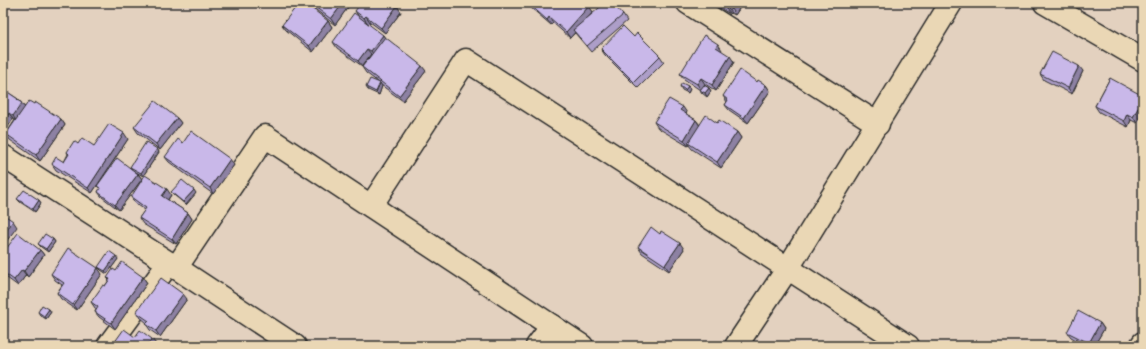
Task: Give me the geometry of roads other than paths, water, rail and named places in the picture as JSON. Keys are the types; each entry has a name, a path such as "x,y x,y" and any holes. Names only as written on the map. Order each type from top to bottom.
{"street":[{"path":"688,3 878,124"},
{"path":"736,346 788,268 878,124 951,3"},
{"path":"1045,3 1143,60"},
{"path":"371,206 466,60 908,346"},
{"path":"108,346 173,265 265,136 582,346"},
{"path":"3,156 173,265 295,346"},
{"path":"537,346 552,326"}]}
